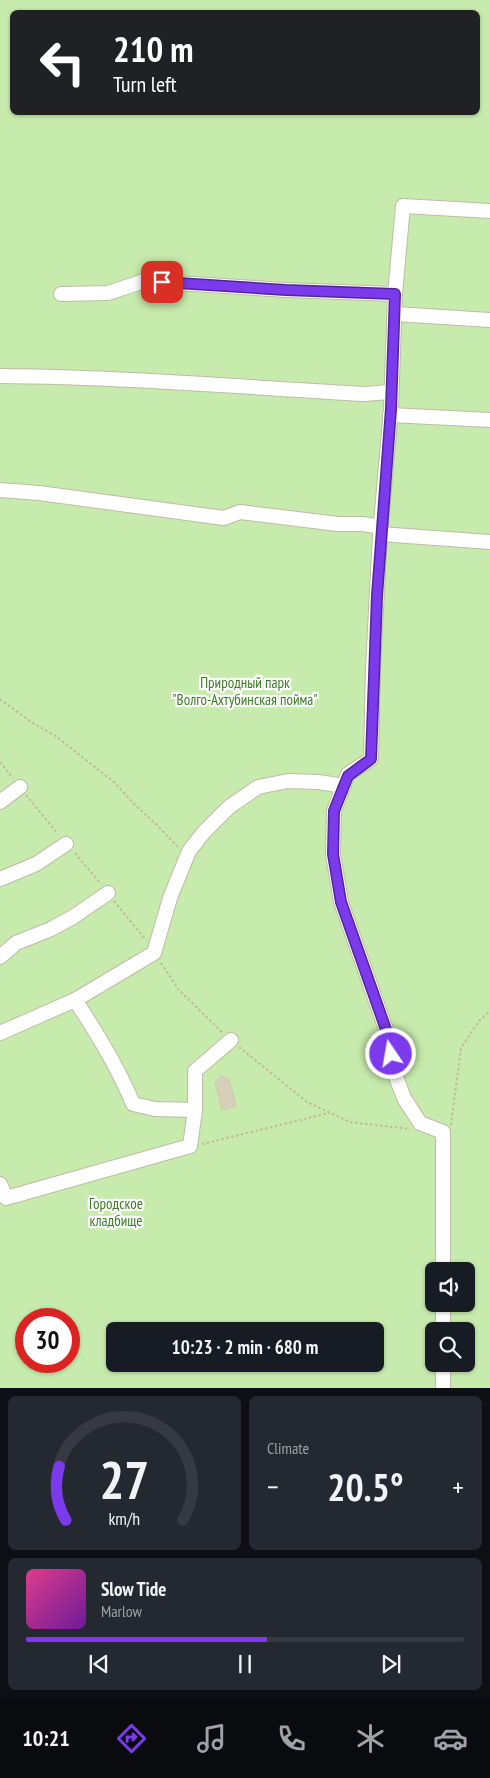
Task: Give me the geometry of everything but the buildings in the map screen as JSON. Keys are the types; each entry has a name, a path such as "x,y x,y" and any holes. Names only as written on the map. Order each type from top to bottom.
{"street":[{"path":"443,1262 442,1132 420,1123 404,1098 393,1068 389,1038 341,902 333,854 334,811 348,774 371,759 373,668 390,415 395,294 403,206 490,211"},
{"path":"61,294 108,293 144,281 286,290 395,294"},
{"path":"395,314 490,320"},
{"path":"0,376 46,376 173,382 364,394 390,392"},
{"path":"390,415 490,420"},
{"path":"0,490 39,493 224,518 240,512 338,524 362,524 381,530 490,542"},
{"path":"0,1032 75,1000 154,953 170,898 187,856 204,832 229,807 258,787 288,781 318,782 344,786"},
{"path":"0,802 20,787"},
{"path":"0,879 36,864 66,844"},
{"path":"0,956 16,942 51,929 73,917 108,892"},
{"path":"75,1000 109,1052 124,1080 133,1104 155,1109 195,1110"},
{"path":"0,1184 3,1198 190,1146 195,1110 195,1072 231,1040"},
{"path":"443,1372 443,1388"}],"path":[{"path":"0,699 31,722 54,734 114,782 187,856"},
{"path":"0,762 66,844 108,892 179,990 231,1040 307,1102 350,1122 415,1129"},
{"path":"442,1132 451,1126 461,1048 479,1021 490,1011"},
{"path":"190,1146 330,1113"}],"green space":[{"name":"Природный парк \"Волго-Ахтубинская пойма\"","path":"0,0 490,0 490,1388 0,1388"}],"route":[{"path":"162,282 286,290 395,294 391,409 381,527 373,668 371,759 348,774 334,811 333,854 341,902 389,1038 391,1054"}],"park label":[{"name":"Городское кладбище","path":"116,1212"}]}
